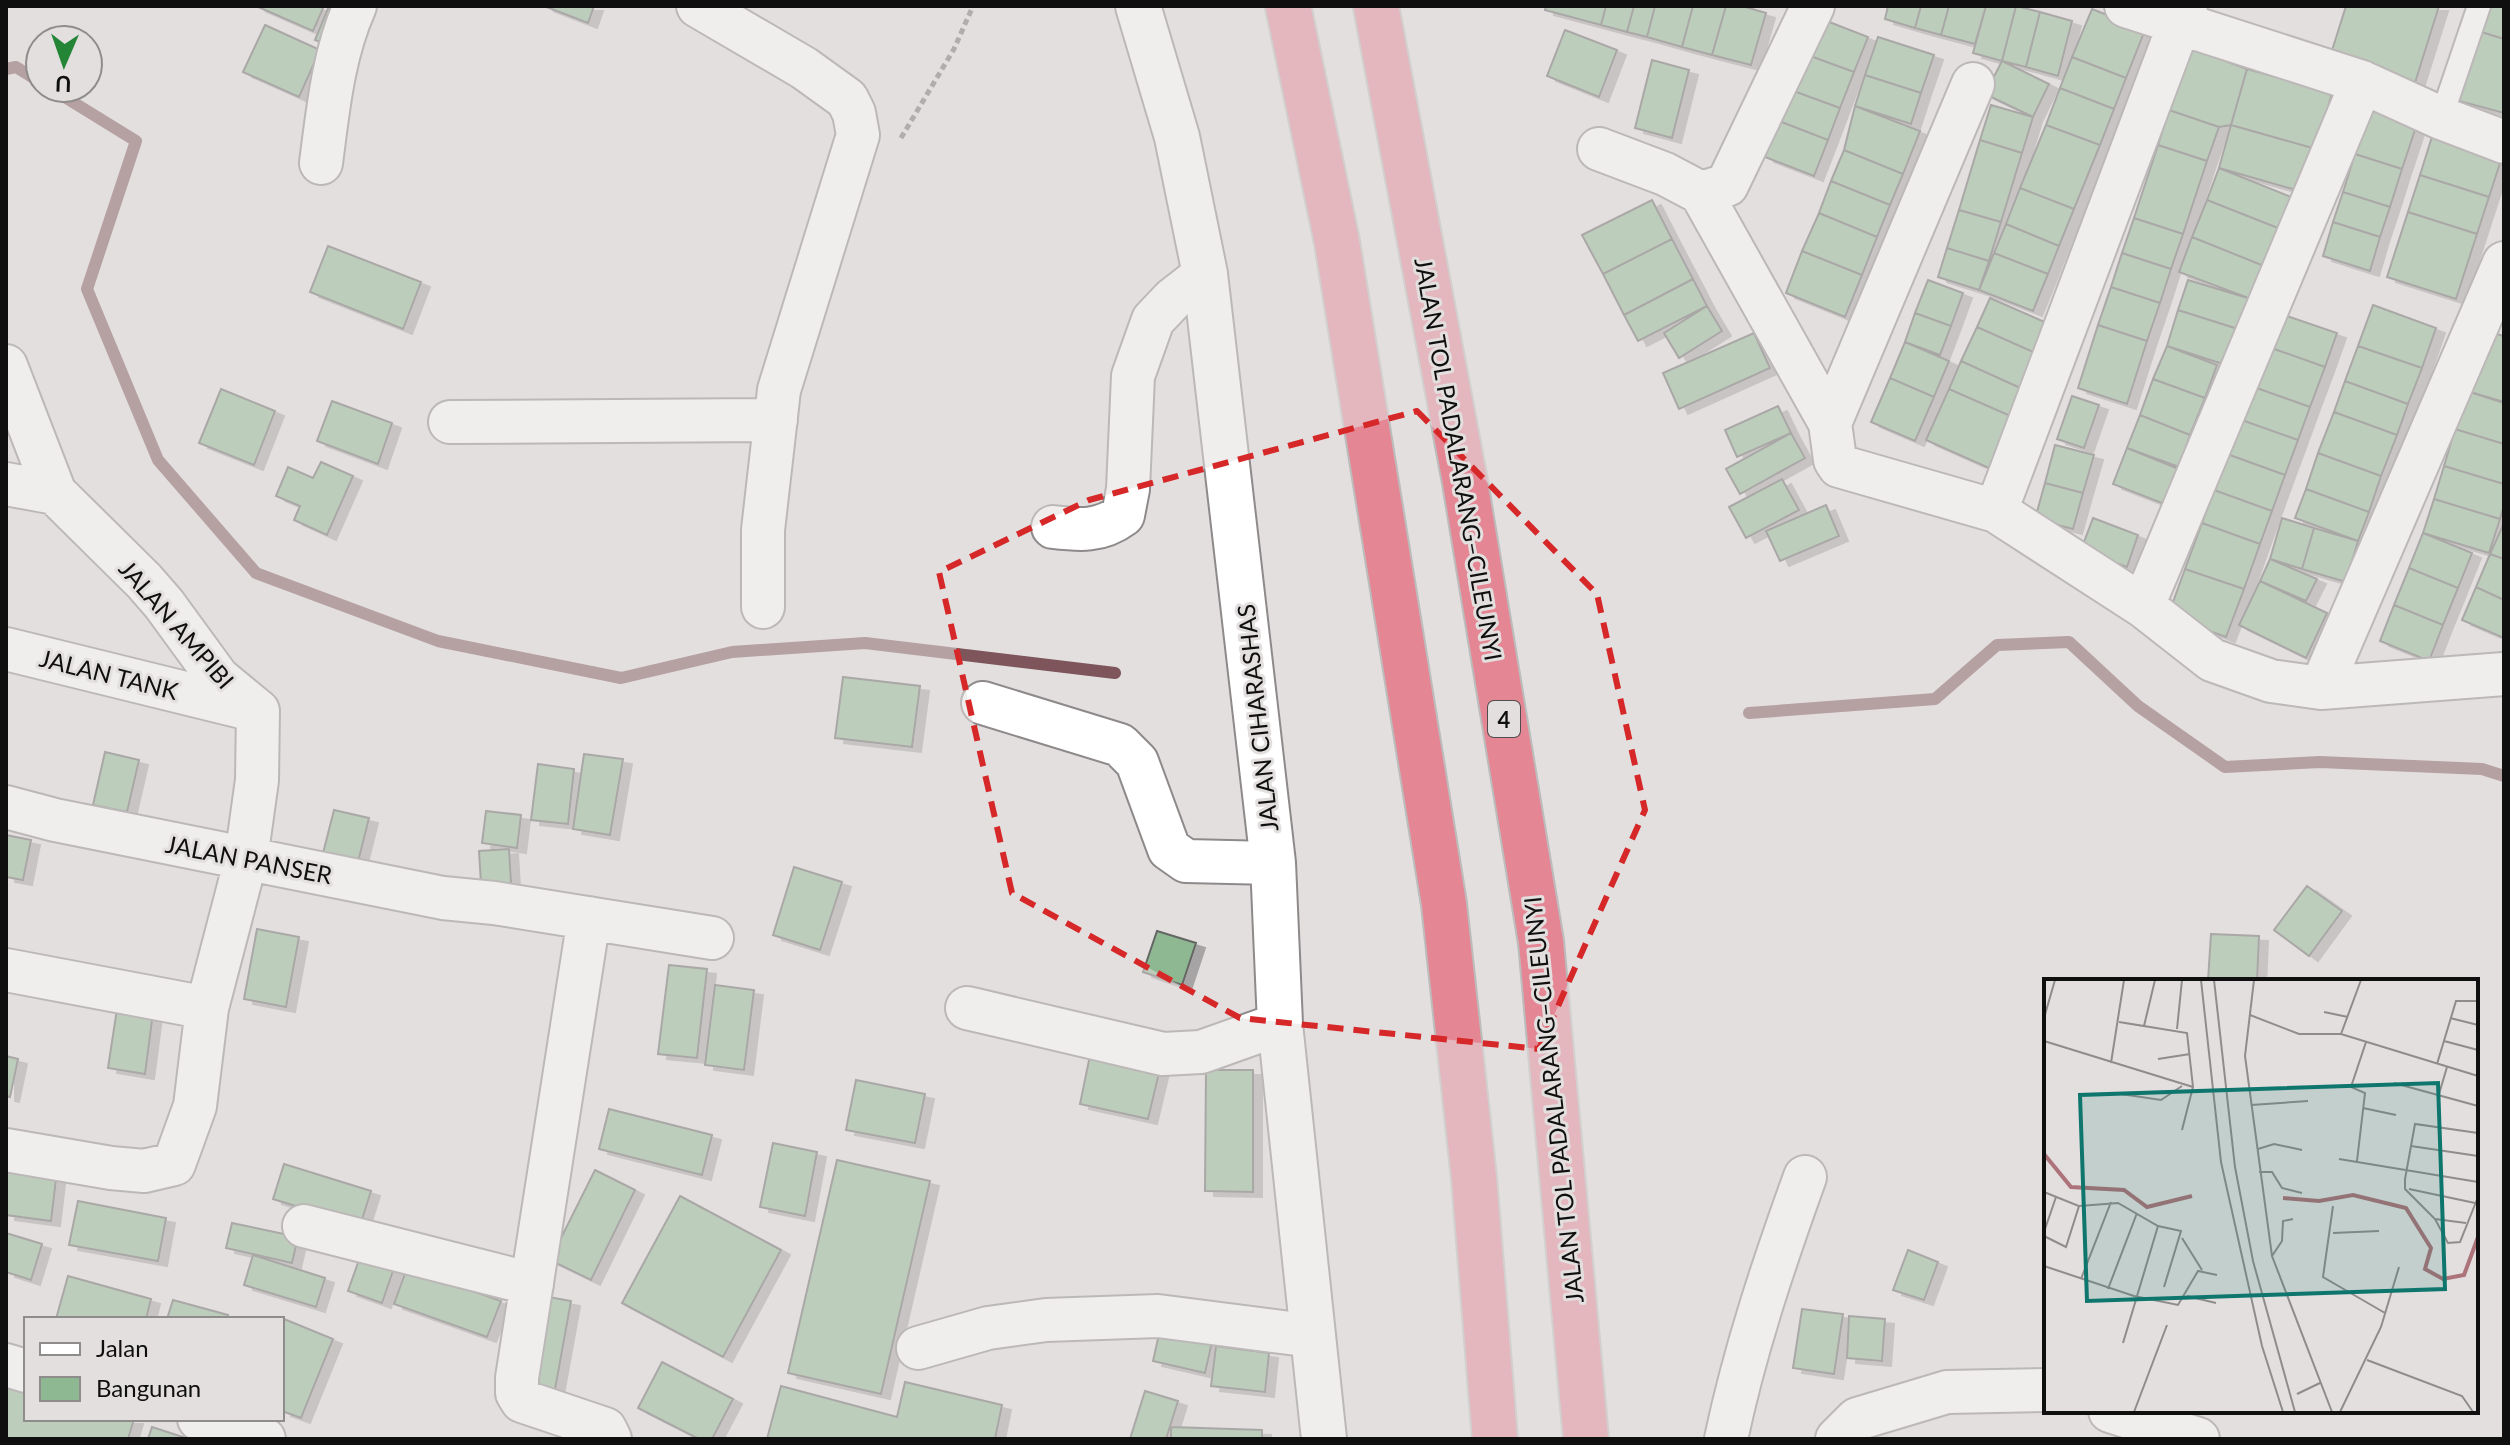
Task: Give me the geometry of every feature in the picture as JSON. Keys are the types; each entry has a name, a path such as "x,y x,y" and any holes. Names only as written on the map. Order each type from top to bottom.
{"highway":[{"path":"1288,6 1337,242 1444,904 1474,1178 1495,1439"},
{"name":"JALAN TOL PADALARANG–CILEUNYI","path":"1376,6 1465,482 1541,942 1586,1439"}],"street":[{"path":"321,163 329,97 339,52 355,6"},
{"path":"698,6 804,68 847,99 854,113 858,135 779,390 763,530 763,607"},
{"name":"JALAN CIHARASHAS","path":"1138,6 1177,137 1205,274 1273,863 1280,1024 1324,1439"},
{"path":"2126,6 2183,14 2362,82 2441,118 2504,142"},
{"path":"1701,193 1727,185 1733,176 1808,7"},
{"path":"1996,511 2183,14"},
{"path":"2143,606 2362,82"},
{"path":"1830,423 1973,84"},
{"path":"1599,149 1665,174 1701,193 1830,423 1835,460 1844,469 1996,511 2143,606 2212,660 2271,681 2321,688 2504,674"},
{"path":"2321,688 2504,263"},
{"path":"1053,527 1087,530 1109,525 1123,515 1128,489 1133,376 1153,320 1173,299 1205,274"},
{"name":"JALAN AMPIBI","path":"6,366 55,493 144,581 218,678 258,711"},
{"path":"450,422 776,420"},
{"path":"6,484 55,493"},
{"name":"JALAN TANK","path":"6,649 258,711"},
{"path":"983,703 1120,745 1137,762 1169,849 1186,861 1273,863"},
{"path":"6,1150 144,1171 174,1164 195,1106 207,1008 246,859 257,780 258,711"},
{"name":"JALAN PANSER","path":"6,807 55,820 443,898 494,903 712,938"},
{"path":"589,918 517,1393 522,1401 605,1429 610,1439"},
{"path":"6,970 207,1008"},
{"path":"967,1008 1163,1054 1201,1052 1280,1024"},
{"path":"1726,1439 1745,1356 1805,1177"},
{"path":"304,1226 532,1284"},
{"path":"918,1348 988,1328 1060,1319 1158,1316 1313,1336"},
{"path":"1837,1439 1857,1419 1947,1392 2044,1390"},
{"path":"2116,1413 2198,1439"},
{"path":"206,1421 264,1439"}],"lane":[{"path":"2441,118 2479,6"}],"path":[{"path":"897,144 954,49 973,6"}],"highlighted area":[{"path":"1417,411 1597,594 1645,810 1539,1049 1240,1018 1012,893 939,572 1089,500"}],"building":[{"path":"256,6 324,6 313,31"},
{"path":"329,6 350,6 333,47 315,40"},
{"path":"544,6 594,6 588,23"},
{"path":"1546,6 1606,6 1601,25 1545,10"},
{"path":"1606,6 1634,6 1627,32 1601,25"},
{"path":"1634,6 1655,6 1647,37 1627,32"},
{"path":"1655,6 1693,6 1682,47 1647,37"},
{"path":"1693,6 1726,6 1712,55 1682,47"},
{"path":"1726,6 1742,6 1766,13 1751,65 1712,55"},
{"path":"1888,6 1921,6 1915,28 1885,19"},
{"path":"1921,6 1949,6 1941,35 1915,28"},
{"path":"1949,6 1986,6 1975,44 1941,35"},
{"path":"1986,6 2016,6 2002,61 1973,53"},
{"path":"2016,6 2040,12 2026,67 2002,61"},
{"path":"2346,6 2439,6 2414,86 2329,60"},
{"path":"2485,6 2504,6 2504,39 2478,31"},
{"path":"2092,9 2145,30 2126,78 2072,57"},
{"path":"2040,12 2072,21 2058,76 2026,67"},
{"path":"1819,18 1868,37 1854,72 1805,54"},
{"path":"265,25 320,50 299,97 243,72"},
{"path":"1565,30 1617,50 1599,97 1547,76"},
{"path":"2478,31 2504,39 2504,113 2459,101"},
{"path":"1878,37 1934,55 1921,93 1865,75"},
{"path":"2190,48 2247,69 2231,125 2219,127 2169,110"},
{"path":"1805,54 1854,72 1840,108 1791,90"},
{"path":"2072,57 2126,78 2114,109 2060,88"},
{"path":"1652,60 1689,70 1672,138 1635,128"},
{"path":"2002,61 2049,84 2033,117 1985,94"},
{"path":"2247,69 2332,93 2316,149 2231,125"},
{"path":"1865,75 1921,93 1911,124 1855,106"},
{"path":"2060,88 2114,109 2100,145 2046,125"},
{"path":"1791,90 1840,108 1828,140 1779,121"},
{"path":"1991,105 2033,117 2022,153 1980,140"},
{"path":"1855,106 1920,131 1903,174 1844,150"},
{"path":"2371,106 2418,121 2402,169 2355,154"},
{"path":"2169,110 2219,127 2207,161 2158,145"},
{"path":"1779,121 1828,140 1814,176 1765,157"},
{"path":"2046,125 2100,145 2074,209 2020,188"},
{"path":"2231,125 2316,149 2303,192 2219,168"},
{"path":"2435,127 2504,151 2489,197 2420,175"},
{"path":"1980,140 2022,153 2001,222 1959,210"},
{"path":"2158,145 2207,161 2183,234 2134,218"},
{"path":"1844,150 1903,174 1890,205 1831,181"},
{"path":"2355,154 2402,169 2390,207 2343,192"},
{"path":"2219,168 2291,197 2278,228 2207,200"},
{"path":"2420,175 2489,197 2477,234 2408,212"},
{"path":"1831,181 1890,205 1877,237 1819,213"},
{"path":"2020,188 2074,209 2059,246 2006,224"},
{"path":"2343,192 2390,207 2380,237 2333,222"},
{"path":"1652,200 1672,239 1603,274 1582,235"},
{"path":"2207,200 2278,228 2264,266 2192,237"},
{"path":"1959,210 2001,222 1989,261 1947,248"},
{"path":"2408,212 2477,234 2456,299 2387,277"},
{"path":"1819,213 1877,237 1862,275 1802,251"},
{"path":"2134,218 2183,234 2171,269 2122,253"},
{"path":"2333,222 2380,237 2370,271 2323,256"},
{"path":"2006,224 2059,246 2048,274 1994,253"},
{"path":"2192,237 2264,266 2251,299 2179,272"},
{"path":"1672,239 1693,279 1624,315 1603,274"},
{"path":"328,246 421,282 403,329 310,292"},
{"path":"1947,248 1989,261 1979,290 1938,277"},
{"path":"1802,251 1862,275 1845,317 1786,293"},
{"path":"1994,253 2048,274 2033,311 1979,290"},
{"path":"2122,253 2171,269 2160,303 2111,287"},
{"path":"1693,279 1707,306 1638,341 1624,315"},
{"path":"1928,280 1963,293 1951,326 1915,313"},
{"path":"2188,280 2251,299 2241,330 2178,310"},
{"path":"2111,287 2160,303 2147,341 2098,325"},
{"path":"1990,298 2056,327 2042,356 1977,327"},
{"path":"2373,305 2436,328 2422,368 2358,346"},
{"path":"1707,306 1722,331 1679,358 1664,333"},
{"path":"2178,310 2241,330 2229,366 2167,346"},
{"path":"1915,313 1951,326 1940,355 1905,342"},
{"path":"2278,313 2337,333 2325,367 2266,346"},
{"path":"2098,325 2147,341 2127,404 2078,388"},
{"path":"1977,327 2042,356 2027,391 1961,361"},
{"path":"2485,331 2504,336 2504,402 2467,391"},
{"path":"1754,333 1770,368 1679,409 1663,373"},
{"path":"1905,342 1949,361 1934,397 1890,378"},
{"path":"2167,346 2217,365 2205,398 2153,379"},
{"path":"2266,346 2325,367 2310,407 2251,386"},
{"path":"2358,346 2422,368 2408,404 2345,381"},
{"path":"1961,361 2027,391 2015,418 1949,389"},
{"path":"1890,378 1934,397 1915,441 1871,422"},
{"path":"2153,379 2205,398 2190,435 2140,415"},
{"path":"2345,381 2408,404 2397,435 2334,412"},
{"path":"2251,386 2310,407 2298,440 2239,419"},
{"path":"221,389 275,411 254,465 199,443"},
{"path":"1949,389 2015,418 1991,469 1926,440"},
{"path":"2467,391 2504,403 2504,444 2455,429"},
{"path":"2072,396 2099,405 2084,448 2057,439"},
{"path":"332,401 392,423 378,464 317,441"},
{"path":"1778,406 1791,433 1737,457 1725,430"},
{"path":"2334,412 2397,435 2381,476 2318,453"},
{"path":"2140,415 2190,435 2179,467 2127,448"},
{"path":"2239,419 2298,440 2285,475 2227,454"},
{"path":"2455,429 2504,444 2504,484 2444,466"},
{"path":"1791,433 1805,458 1740,494 1726,469"},
{"path":"2055,445 2094,455 2083,493 2045,483"},
{"path":"2127,448 2186,472 2172,507 2113,484"},
{"path":"2318,453 2381,476 2369,512 2306,489"},
{"path":"2227,454 2285,475 2272,511 2214,490"},
{"path":"321,462 353,476 327,535 294,520 300,506 276,496 288,467 313,478"},
{"path":"2444,466 2504,484 2500,519 2434,499"},
{"path":"1782,479 1799,510 1746,538 1729,507"},
{"path":"2045,483 2083,493 2073,529 2035,519"},
{"path":"2306,489 2369,512 2358,541 2295,518"},
{"path":"2214,490 2272,511 2260,544 2202,523"},
{"path":"2434,499 2500,519 2489,553 2423,533"},
{"path":"1826,505 1839,536 1780,561 1766,531"},
{"path":"2093,518 2138,535 2127,567 2081,550"},
{"path":"2282,518 2314,528 2302,569 2270,559"},
{"path":"2202,523 2260,544 2244,589 2185,569"},
{"path":"2504,523 2504,559 2490,554"},
{"path":"2314,528 2358,541 2346,582 2302,569"},
{"path":"2423,533 2472,553 2458,588 2409,568"},
{"path":"2490,554 2504,559 2504,600 2476,587"},
{"path":"2270,559 2317,579 2306,601 2260,581"},
{"path":"2409,568 2458,588 2443,625 2394,605"},
{"path":"2185,569 2244,589 2226,637 2168,616"},
{"path":"2260,581 2327,613 2306,658 2239,625"},
{"path":"2476,587 2504,600 2504,638 2462,620"},
{"path":"2394,605 2443,625 2429,661 2380,641"},
{"path":"843,677 920,686 912,747 835,738"},
{"path":"105,752 139,760 127,812 93,805"},
{"path":"584,754 623,759 610,835 573,829"},
{"path":"538,764 574,769 568,824 531,820"},
{"path":"334,810 369,818 356,870 321,861"},
{"path":"486,811 521,815 517,848 482,843"},
{"path":"6,835 31,840 23,880 6,877"},
{"path":"509,849 512,899 482,900 479,851"},
{"path":"794,867 842,882 820,950 773,935"},
{"path":"2307,886 2342,911 2309,956 2274,930"},
{"path":"257,929 299,937 286,1007 244,999"},
{"path":"1157,931 1196,943 1182,985 1143,972"},
{"path":"2211,934 2259,936 2257,979 2208,979"},
{"path":"669,965 707,969 697,1058 658,1054"},
{"path":"715,985 754,990 744,1070 705,1065"},
{"path":"117,1009 153,1013 145,1074 108,1068"},
{"path":"1093,1041 1163,1056 1148,1119 1080,1104"},
{"path":"6,1056 18,1059 10,1097 6,1096"},
{"path":"1206,1070 1253,1070 1253,1192 1205,1191"},
{"path":"856,1080 925,1094 915,1143 846,1130"},
{"path":"609,1109 712,1135 702,1175 599,1149"},
{"path":"773,1143 817,1152 805,1216 760,1207"},
{"path":"837,1160 930,1181 881,1394 788,1373"},
{"path":"284,1164 371,1191 360,1226 273,1199"},
{"path":"595,1170 635,1190 591,1280 550,1260"},
{"path":"6,1172 56,1179 51,1221 6,1215"},
{"path":"680,1196 781,1250 723,1357 622,1303"},
{"path":"78,1201 166,1218 158,1261 69,1245"},
{"path":"232,1223 298,1237 292,1263 226,1248"},
{"path":"6,1233 42,1244 31,1280 6,1272"},
{"path":"1908,1250 1938,1262 1924,1300 1893,1290"},
{"path":"253,1255 325,1278 316,1307 244,1285"},
{"path":"360,1257 394,1268 382,1303 348,1291"},
{"path":"407,1268 501,1301 487,1337 394,1304"},
{"path":"68,1276 151,1299 146,1317 57,1317"},
{"path":"543,1296 571,1301 554,1395 526,1390"},
{"path":"173,1300 228,1315 227,1317 168,1317"},
{"path":"1802,1309 1843,1314 1834,1374 1793,1368"},
{"path":"1849,1316 1885,1319 1882,1361 1847,1358"},
{"path":"284,1319 333,1339 301,1418 284,1412"},
{"path":"1160,1330 1212,1342 1205,1373 1153,1361"},
{"path":"1216,1346 1269,1353 1265,1392 1211,1386"},
{"path":"662,1362 733,1399 712,1439 699,1439 638,1408"},
{"path":"6,1377 24,1382 24,1421 133,1421 128,1439 6,1439"},
{"path":"905,1382 1002,1405 995,1439 767,1439 781,1386 897,1417"},
{"path":"1145,1391 1178,1401 1166,1439 1130,1439"},
{"path":"152,1427 189,1439 148,1439"},
{"path":"1171,1427 1262,1430 1262,1439 1171,1439"}],"waterway":[{"path":"6,69 16,67 24,72"},
{"path":"76,104 136,141 87,289 158,460 256,573 438,641 621,678 732,652 865,643 1115,673"},
{"path":"1749,713 1935,699 1997,645 2069,642 2138,706 2225,767 2320,762 2482,769 2504,776"}]}
